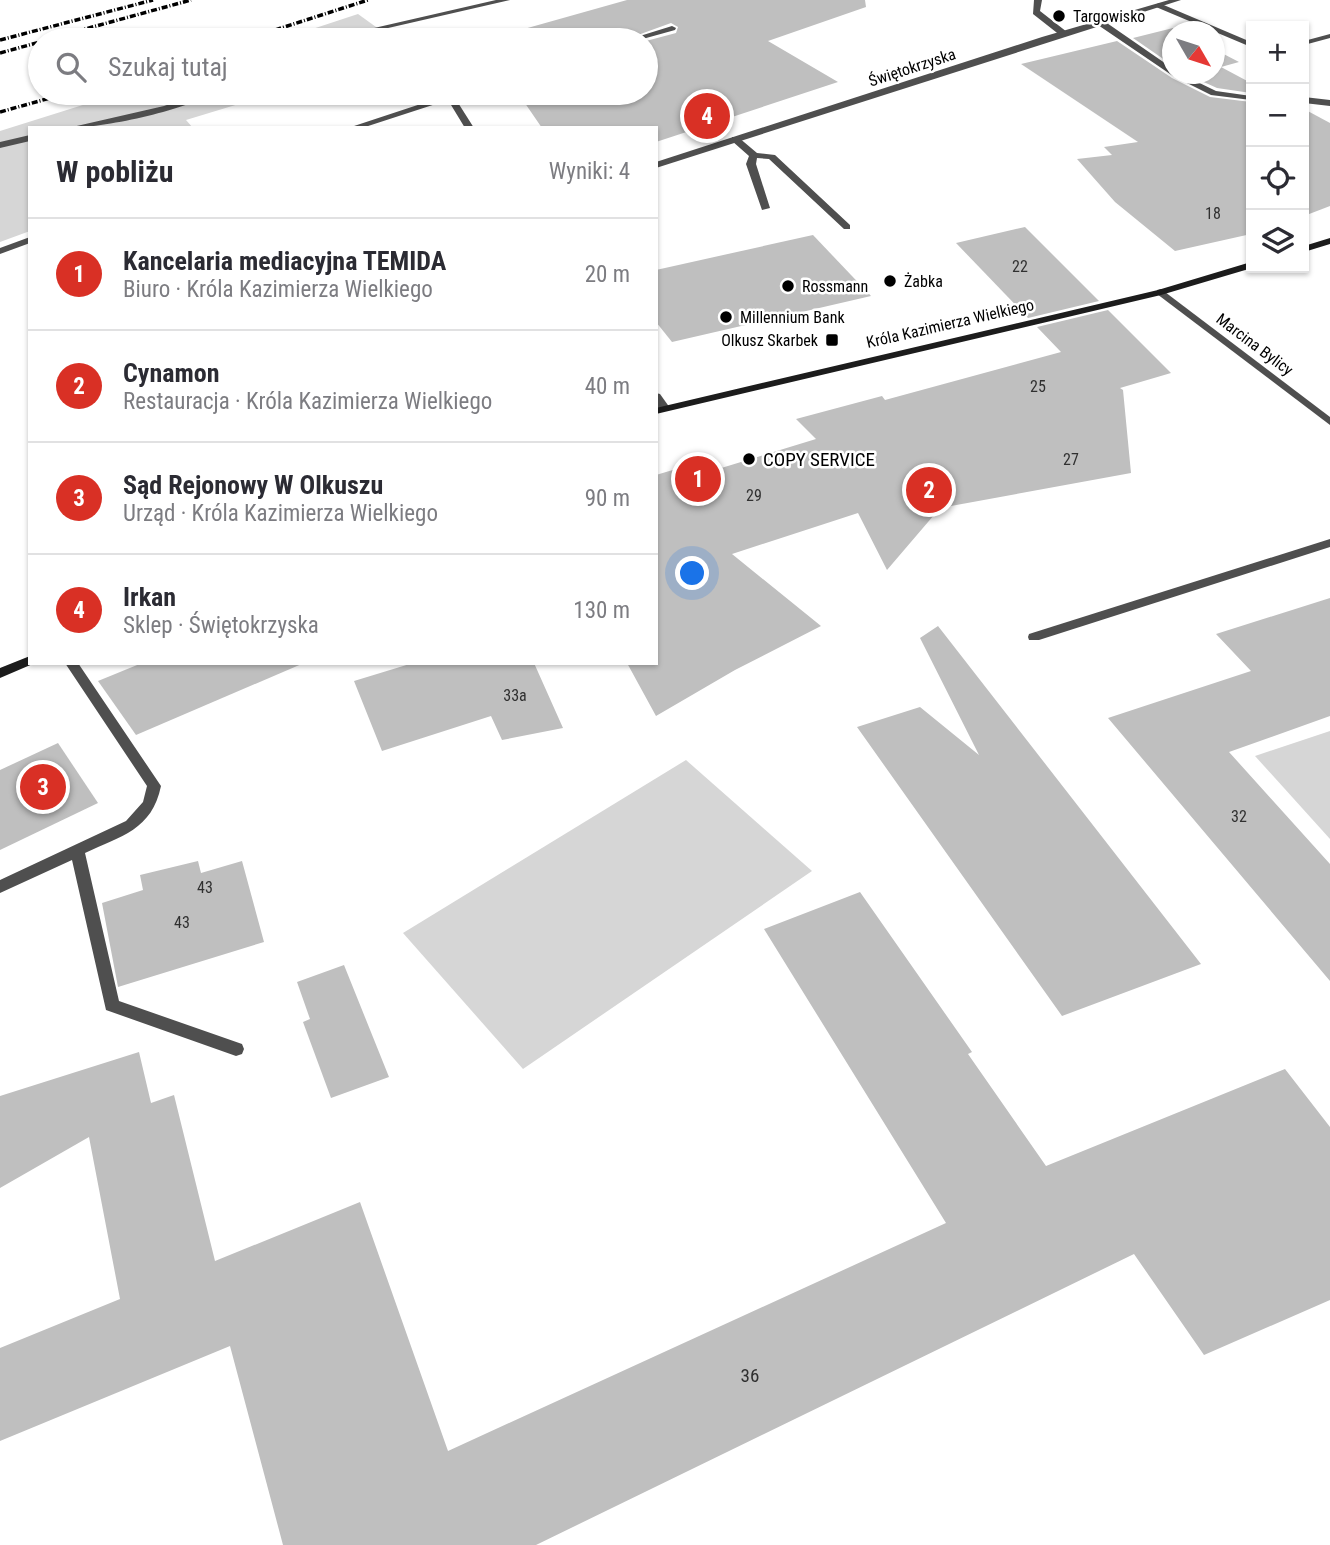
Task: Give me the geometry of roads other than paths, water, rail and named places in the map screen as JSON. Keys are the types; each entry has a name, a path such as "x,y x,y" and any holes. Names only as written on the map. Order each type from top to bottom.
{"street":[{"path":"380,28 506,0"},
{"path":"1038,0 1036,12 1064,34"},
{"name":"Świętokrzyska","path":"658,163 1177,0"},
{"path":"1159,5 1246,43"},
{"path":"1101,23 1162,64"},
{"path":"658,31 672,27"},
{"path":"1309,42 1330,36"},
{"path":"1197,84 1214,93 1246,97"},
{"path":"1309,101 1330,103"},
{"path":"81,126 174,105"},
{"path":"358,126 422,105"},
{"path":"456,105 469,126"},
{"path":"0,145 28,138"},
{"path":"735,139 754,155 772,157 847,227"},
{"path":"754,155 751,164 765,208"},
{"path":"0,251 28,241"},
{"path":"1309,247 1330,241"},
{"name":"Króla Kazimierza Wielkiego","path":"660,410 1161,292 1246,266"},
{"name":"Marcina Bylicy","path":"1161,292 1330,422"},
{"path":"1034,636 1330,543"},
{"path":"0,673 28,661"},
{"path":"0,887 131,824 150,804 154,786 72,665"},
{"path":"77,851 112,1005 236,1049"}],"railway":[{"path":"46,28 153,0"},
{"path":"89,28 191,0"},
{"path":"281,28 368,0"},
{"path":"0,40 28,33"},
{"path":"0,53 28,45"},
{"path":"0,112 28,104"}],"place":[{"name":"Targowisko","path":"1059,16"},
{"name":"Irkan","path":"707,116"},
{"name":"Żabka","path":"890,281"},
{"name":"Rossmann","path":"788,286"},
{"name":"Millennium Bank","path":"726,317"},
{"name":"Olkusz Skarbek","path":"832,340"},
{"name":"COPY SERVICE","path":"749,459"},
{"name":"Kancelaria mediacyjna TEMIDA","path":"698,479"},
{"name":"Cynamon","path":"929,490"},
{"name":"Sąd Rejonowy W Olkuszu","path":"43,787"}]}
